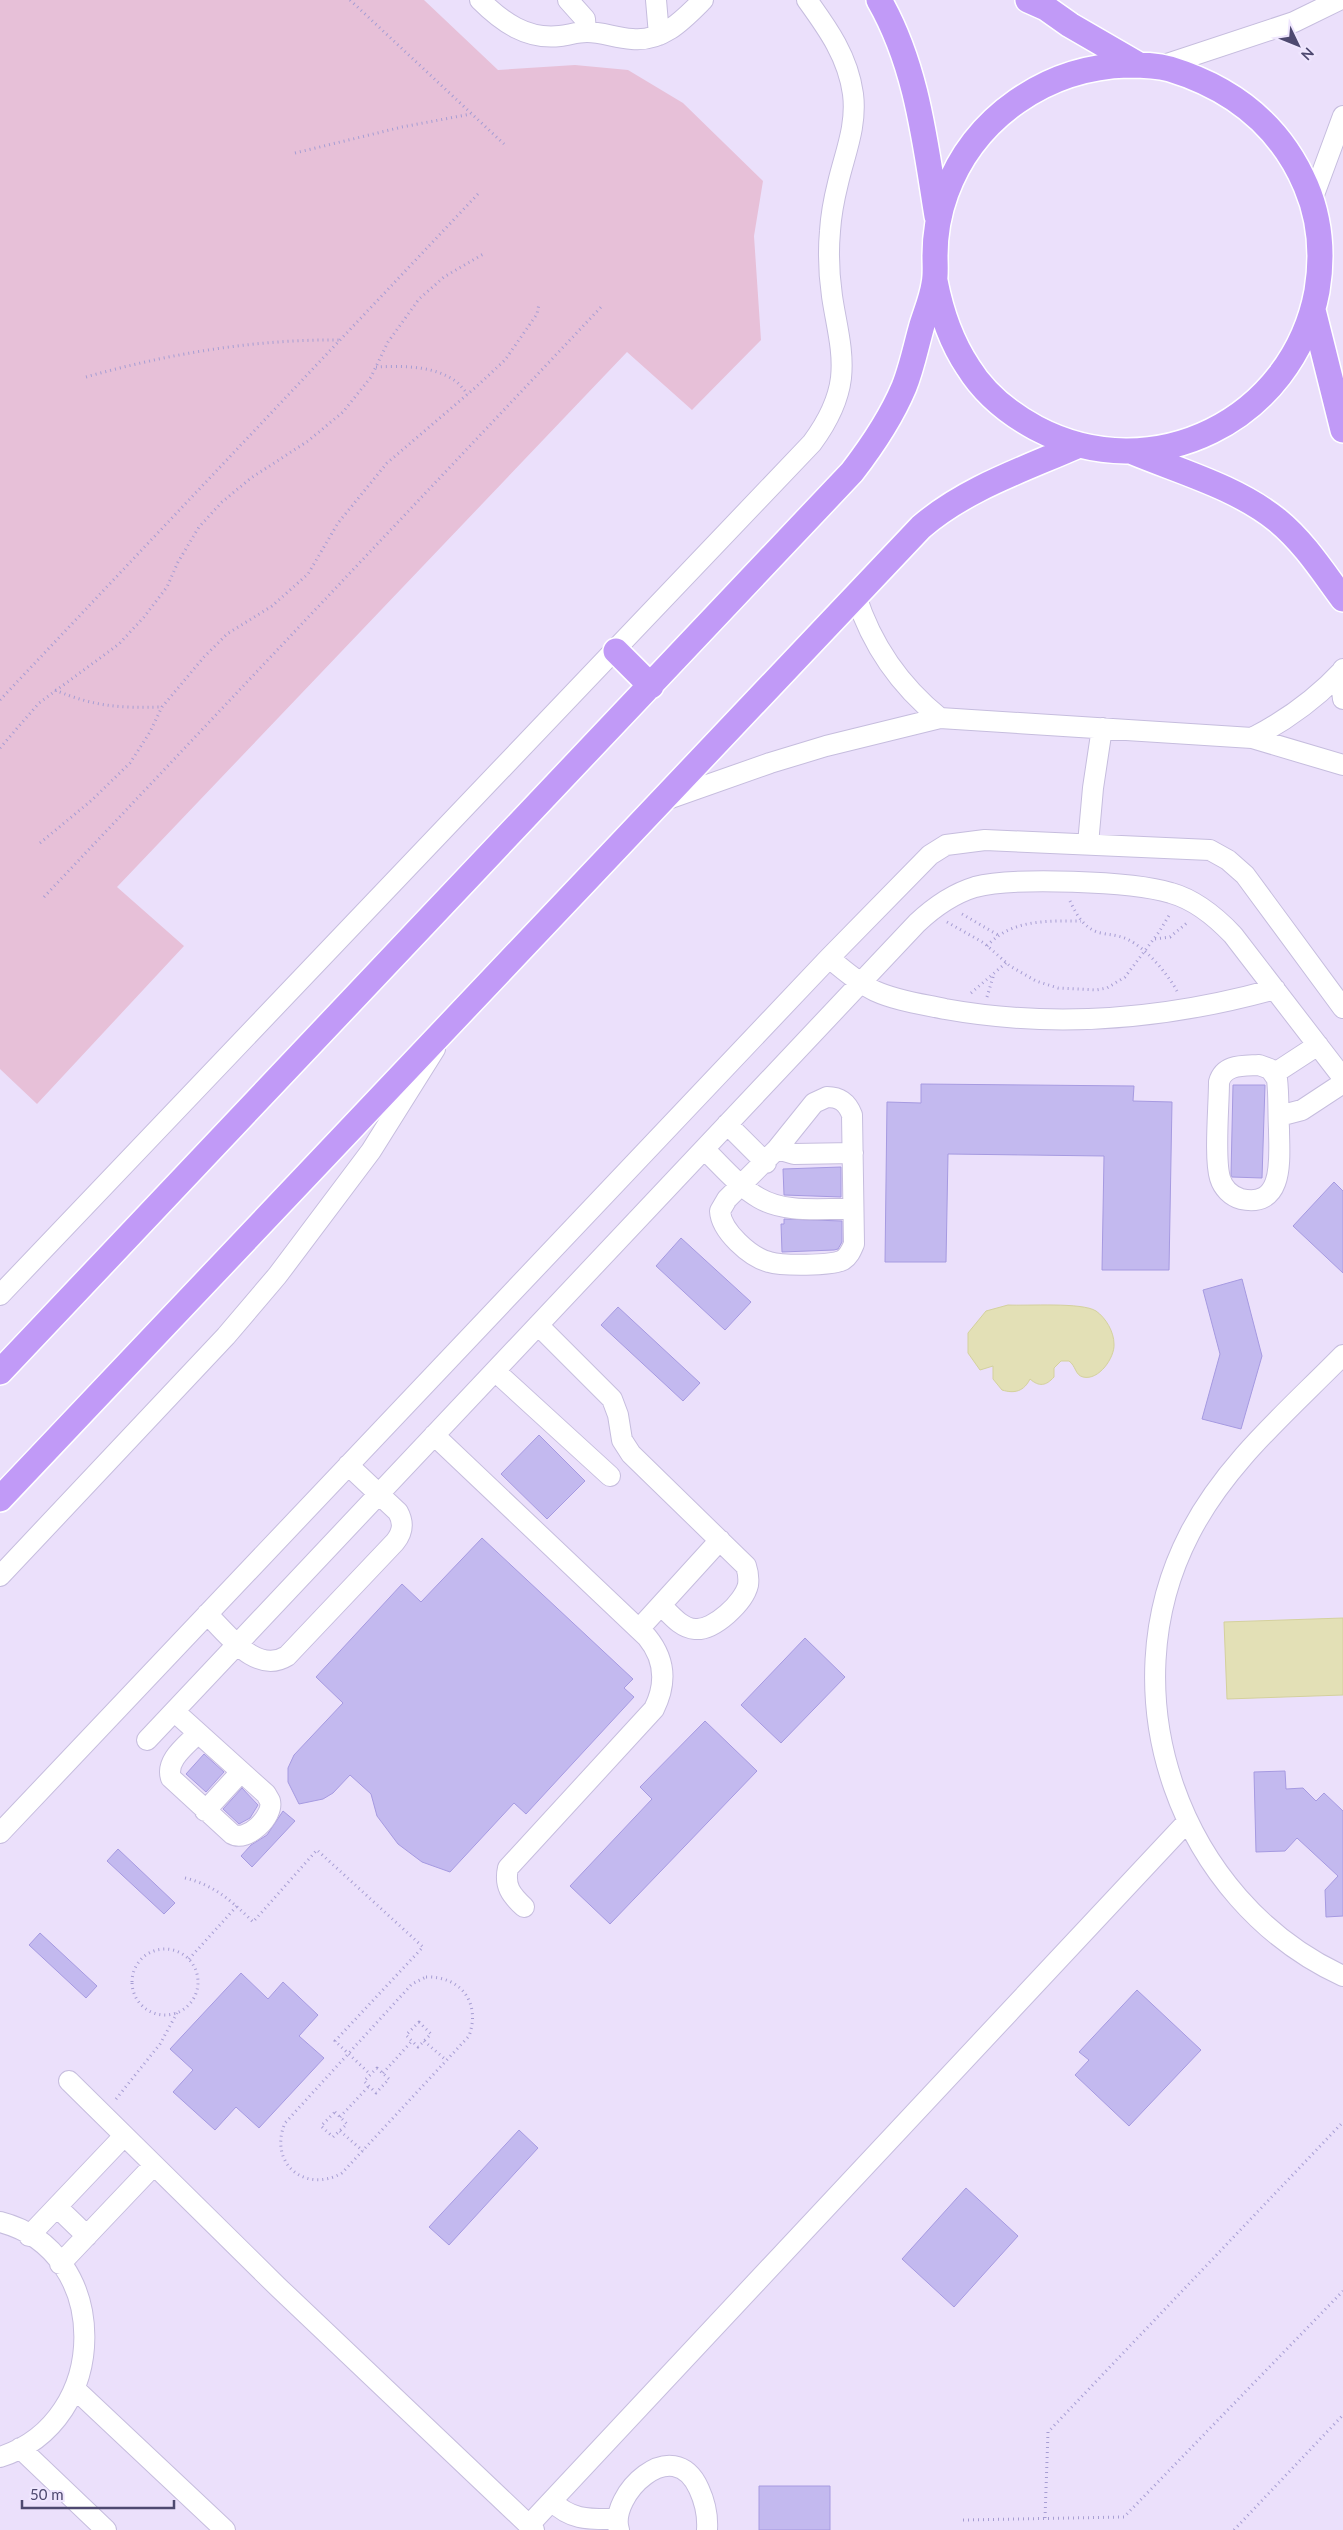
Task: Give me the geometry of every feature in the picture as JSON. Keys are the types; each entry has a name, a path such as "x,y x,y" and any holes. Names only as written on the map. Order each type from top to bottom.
{"main road":[{"path":"879,0 902,48 917,97 938,222"},
{"path":"1028,0 1046,8 1070,25 1150,66"},
{"path":"1109,66 1150,66 1197,77 1220,89 1255,112 1278,137 1297,166 1312,200 1320,246 1320,274 1313,310 1299,345 1279,377 1259,399 1236,418 1210,432 1182,443 1156,449 1130,452 1079,446 1054,438 1022,420 993,398 969,370 951,338 941,310 935,281 934,251 938,222 946,194 958,166 975,140 996,117 1009,107 1049,82 1078,72 1109,66"},
{"path":"0,1372 830,498 872,445 905,385 935,281"},
{"path":"1313,310 1343,430"},
{"path":"0,1499 921,527 953,502 1079,446"},
{"path":"1130,452 1239,496 1259,507 1295,537 1343,599"},
{"path":"616,651 651,686"}],"street":[{"path":"480,0 500,19 529,34 550,36 586,32 633,39 659,35 682,21 703,0"},
{"path":"568,0 585,19 586,32"},
{"path":"656,0 659,35"},
{"path":"0,1295 616,651 812,443 831,414 837,398 842,361 832,294 830,234 838,182 853,126 853,95 847,68 836,42 807,0"},
{"path":"1150,66 1294,22 1339,0"},
{"path":"1312,200 1343,116"},
{"path":"856,596 871,636 882,655 908,690 940,718"},
{"path":"1343,670 1341,682 1343,699"},
{"path":"1252,738 1292,716 1327,687 1343,670"},
{"path":"660,802 780,760 883,731 940,718 1252,738 1343,765"},
{"path":"1088,844 1093,788 1102,728"},
{"path":"0,1833 916,867 946,845 985,840 1210,850 1228,860 1245,875 1343,1008"},
{"path":"147,1740 860,983 936,906 957,894 988,884 1062,883 1171,892 1203,908 1233,935 1343,1078"},
{"path":"829,958 860,983 895,998 953,1010 1014,1018 1056,1020 1116,1018 1184,1010 1275,989"},
{"path":"0,1576 226,1336 276,1276 370,1151 454,1018"},
{"path":"1275,1073 1318,1045"},
{"path":"1251,1066 1265,1066 1275,1073 1278,1085 1280,1168 1276,1184 1263,1196 1255,1199 1238,1198 1224,1187 1218,1171 1220,1078 1230,1068 1251,1066"},
{"path":"1278,1116 1302,1110 1343,1083"},
{"path":"833,1097 846,1103 852,1115 853,1152 854,1244 847,1256 842,1260 788,1264 769,1262 752,1254 727,1230 720,1218 723,1204 772,1156 814,1103 820,1099 833,1097"},
{"path":"727,1124 772,1156 853,1152"},
{"path":"704,1149 758,1197 785,1207 853,1209"},
{"path":"538,1325 612,1399 618,1415 622,1440 631,1454 746,1566 748,1583 741,1598 720,1621 704,1629 686,1627 661,1605"},
{"path":"1343,1355 1239,1461 1220,1484 1194,1526 1177,1562 1160,1620 1156,1649 1155,1688 1160,1738 1166,1767 1187,1822 1218,1873 1257,1918 1304,1954 1343,1976"},
{"path":"495,1371 610,1476"},
{"path":"434,1435 639,1629 654,1645 662,1666 662,1688 659,1699 648,1718 512,1861 508,1868 506,1883 513,1897 524,1907"},
{"path":"207,1614 254,1658 275,1662 287,1656 324,1617 399,1537 402,1524 401,1518 394,1507 348,1465"},
{"path":"639,1629 720,1540"},
{"path":"174,1712 198,1733 268,1797 271,1805 267,1815 248,1835 238,1838 176,1785 169,1774 173,1760 198,1733"},
{"path":"205,1811 241,1772"},
{"path":"68,2081 279,2288 532,2528 552,2501 1187,1822"},
{"path":"30,2236 124,2136"},
{"path":"60,2264 154,2165"},
{"path":"57,2207 87,2236"},
{"path":"0,2222 30,2236 60,2264 77,2296 85,2324 84,2354 75,2389 52,2423 34,2440 0,2457"},
{"path":"75,2389 225,2530"},
{"path":"20,2448 106,2530"},
{"path":"552,2501 560,2510 582,2519 618,2525 623,2499 647,2474 662,2465 671,2465 679,2467 693,2477 707,2511 707,2530"}],"path":[{"path":"350,0 504,144"},
{"path":"295,153 402,127 472,114"},
{"path":"0,700 478,194"},
{"path":"0,748 39,703 119,644 144,617 167,587 178,562 199,527 222,502 251,478 308,441 343,412 371,377 388,342 418,299 444,276 485,253"},
{"path":"40,843 92,800 130,763 150,732 162,707 204,657 227,634 272,606 308,574 338,523 387,463 505,360 537,314 539,304"},
{"path":"44,897 604,305"},
{"path":"86,377 129,365 211,351 294,339 340,340"},
{"path":"376,367 405,366 430,370 454,380 468,394"},
{"path":"55,690 99,706 126,708 162,707"},
{"path":"1062,883 1076,913 1082,921 1095,930 1128,939 1144,951 1170,979 1184,1010"},
{"path":"936,906 1023,974 1047,985 1096,990 1106,988 1125,977 1170,914 1171,892"},
{"path":"936,906 998,935"},
{"path":"1154,938 1162,939 1175,934 1203,908"},
{"path":"988,946 998,935 1008,929 1043,921 1082,921"},
{"path":"953,1010 1006,962"},
{"path":"185,1878 210,1886 237,1906 253,1922 318,1850 423,1947 335,2041 370,2074"},
{"path":"190,1959 237,1906"},
{"path":"173,1949 190,1959 195,1966 199,1985 192,2002 177,2013 168,2016 149,2012 136,1998 132,1979 139,1962 154,1950 173,1949"},
{"path":"426,1977 445,1979 462,1989 468,1997 473,2017 469,2036 342,2173 325,2180 315,2181 306,2179 290,2168 281,2151 282,2132 285,2123 348,2054 412,1984 426,1977"},
{"path":"103,2115 160,2044 177,2013"},
{"path":"419,2022 431,2034 424,2041 418,2047 406,2035 419,2022"},
{"path":"383,2073 412,2041"},
{"path":"424,2041 446,2060"},
{"path":"377,2068 389,2079 376,2093 364,2081 370,2074 377,2068"},
{"path":"340,2117 369,2086"},
{"path":"335,2112 340,2117 347,2124 333,2137 321,2126 335,2112"},
{"path":"1045,2518 1048,2432 1343,2122"},
{"path":"340,2131 363,2151"},
{"path":"963,2520 1124,2517 1343,2291"},
{"path":"1234,2530 1343,2415"}],"shaded area":[{"path":"0,0 424,0 498,70 575,65 628,70 683,103 763,181 754,236 761,340 692,410 627,352 117,887 184,946 37,1104 0,1069"},
{"path":"1008,1305 1067,1305 1089,1308 1096,1311 1106,1321 1113,1335 1114,1349 1109,1361 1100,1372 1089,1377 1083,1377 1078,1374 1069,1361 1061,1361 1054,1368 1054,1377 1045,1384 1036,1383 1030,1379 1022,1389 1011,1392 1002,1390 993,1379 993,1366 980,1370 968,1353 968,1333 986,1311"},
{"path":"1343,1618 1343,1695 1227,1699 1224,1622"}],"building":[{"path":"921,1084 1134,1086 1133,1101 1172,1102 1169,1270 1102,1270 1104,1156 948,1154 946,1262 885,1262 887,1102 921,1103"},
{"path":"1233,1085 1265,1085 1262,1178 1232,1177 1231,1175"},
{"path":"841,1167 841,1197 784,1195 783,1169"},
{"path":"1334,1182 1343,1191 1343,1273 1293,1226"},
{"path":"784,1219 842,1221 842,1242 838,1249 834,1250 782,1252 781,1224 784,1224"},
{"path":"681,1238 751,1302 725,1330 656,1266"},
{"path":"1242,1279 1262,1356 1241,1429 1202,1419 1220,1354 1203,1290"},
{"path":"618,1307 700,1383 683,1401 601,1325"},
{"path":"539,1435 585,1481 547,1519 501,1474"},
{"path":"482,1538 633,1679 624,1688 634,1697 526,1814 514,1803 450,1872 422,1862 398,1844 377,1816 371,1794 350,1775 333,1793 323,1799 299,1804 288,1782 288,1768 294,1755 343,1703 316,1677 402,1584 421,1602"},
{"path":"805,1638 845,1677 781,1743 741,1705"},
{"path":"705,1721 757,1771 610,1924 570,1886 652,1799 640,1787"},
{"path":"204,1754 224,1772 206,1792 186,1774"},
{"path":"1285,1771 1286,1789 1303,1788 1316,1801 1324,1793 1343,1811 1343,1916 1326,1917 1325,1890 1338,1876 1297,1838 1285,1851 1256,1852 1254,1772"},
{"path":"242,1788 258,1805 250,1818 239,1824 223,1809"},
{"path":"283,1811 295,1821 252,1867 241,1856 251,1845 267,1835"},
{"path":"118,1849 175,1903 164,1914 107,1861"},
{"path":"40,1933 97,1986 86,1998 29,1945"},
{"path":"241,1973 268,1999 283,1982 318,2015 299,2036 324,2058 259,2128 236,2107 215,2130 173,2092 193,2070 170,2049"},
{"path":"1137,1990 1201,2050 1129,2126 1075,2075 1089,2060 1079,2052"},
{"path":"519,2130 538,2148 449,2245 429,2227"},
{"path":"966,2188 1018,2236 954,2307 902,2259"},
{"path":"759,2486 830,2486 830,2530 759,2530"}]}
